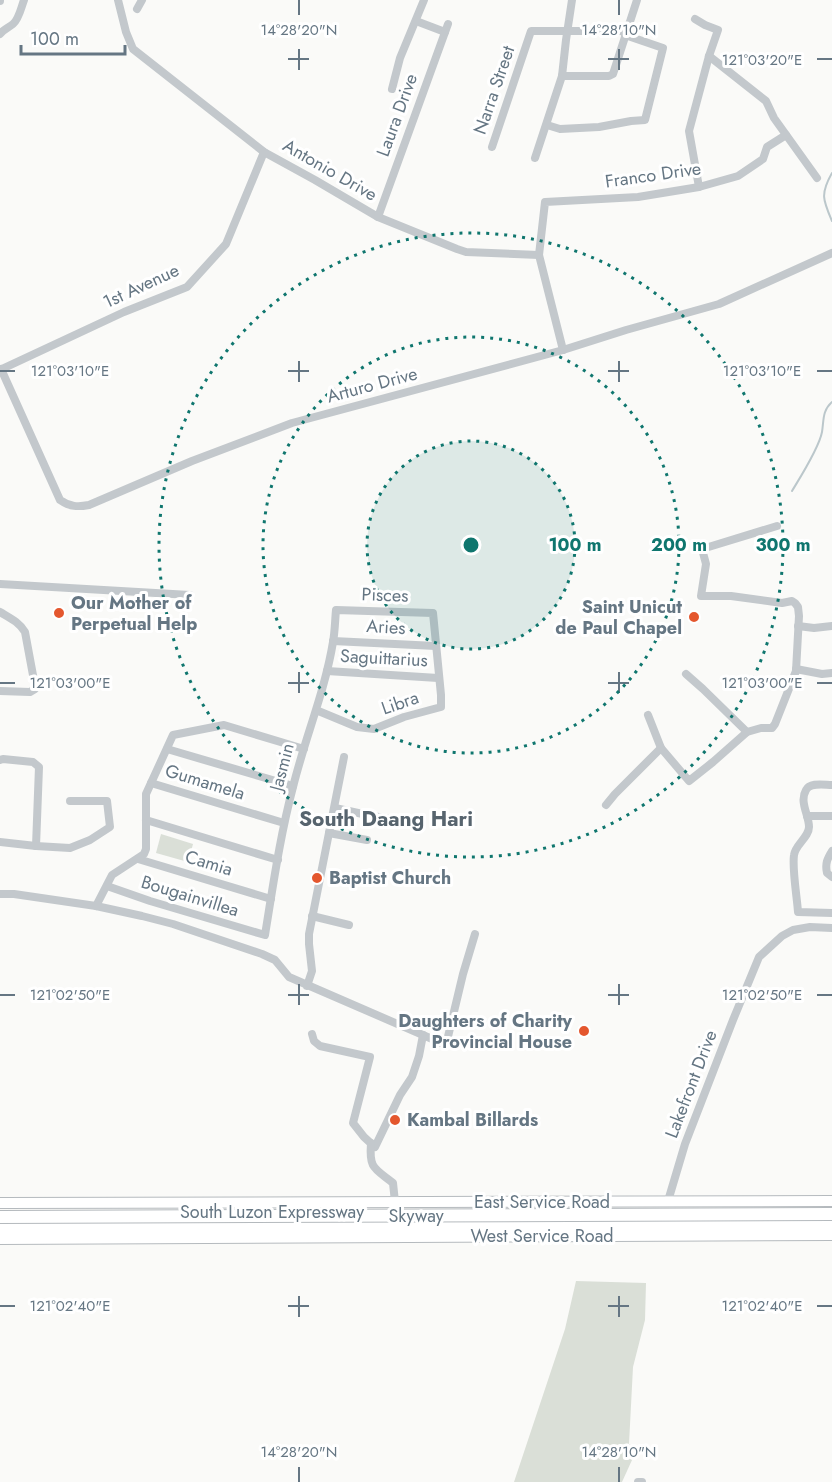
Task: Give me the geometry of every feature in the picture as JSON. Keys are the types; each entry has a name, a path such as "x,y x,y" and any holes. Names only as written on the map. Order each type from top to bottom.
{"highway":[{"name":"Skyway","path":"0,1215 832,1212"},
{"name":"Skyway","path":"0,1225 832,1222"},
{"name":"South Luzon Expressway","path":"0,1230 832,1227"}],"main road":[{"name":"East Service Road","path":"0,1203 832,1200"},
{"name":"West Service Road","path":"0,1239 832,1235"}],"street":[{"path":"0,34 16,21 24,0"},
{"name":"Antonio Drive","path":"118,0 133,49 264,152 378,217 466,252 539,255"},
{"path":"137,9 142,0"},
{"path":"392,89 400,58 424,0"},
{"path":"535,158 562,76 572,0"},
{"path":"562,76 609,76 613,74 637,0"},
{"path":"695,19 718,30 689,131 699,187"},
{"name":"Laura Drive","path":"378,217 447,28 416,21"},
{"name":"Narra Street","path":"492,147 531,31 626,33 663,48 645,120 599,127 560,129 547,125"},
{"path":"709,56 766,101 774,118 817,177"},
{"name":"Franco Drive","path":"563,350 539,255 545,202 638,198 699,187 745,172 763,159 767,147 786,135"},
{"name":"1st Avenue","path":"1,369 115,316 187,287 226,244 264,152"},
{"name":"Arturo Drive","path":"1,369 60,500 77,507 89,505 200,457 292,423 563,350 719,304 832,254"},
{"path":"648,715 661,748 689,781 747,732 772,728 775,724 796,669 798,607 792,601 782,603 731,596 701,596 706,564 702,549 777,526"},
{"path":"0,584 190,595"},
{"name":"Pisces","path":"336,610 433,613"},
{"name":"Jasmin","path":"265,935 284,823 327,671 336,610"},
{"path":"0,612 21,625 25,632 35,689 30,692 0,691"},
{"name":"Libra","path":"316,710 357,727 374,729 404,717 441,707 433,613"},
{"path":"798,626 832,627"},
{"name":"Aries","path":"333,641 436,646"},
{"path":"796,669 822,674 832,673"},
{"name":"Saguittarius","path":"327,671 438,678"},
{"path":"686,674 747,732"},
{"path":"96,906 112,875 144,854 146,849 146,794 173,735 224,725 304,749"},
{"path":"606,805 661,748"},
{"path":"167,749 293,786"},
{"path":"307,986 312,971 309,944 312,916 344,757"},
{"path":"0,760 33,762 39,767 36,846"},
{"name":"Gumamela","path":"151,783 284,823"},
{"path":"832,785 807,787 805,808 809,827 794,854 798,912 832,914"},
{"path":"0,842 70,848 90,840 110,827 107,801 70,801"},
{"path":"335,808 413,822"},
{"path":"807,816 832,816"},
{"path":"146,820 278,860"},
{"path":"329,833 366,840"},
{"path":"832,851 825,866 827,873 832,877"},
{"name":"Camia","path":"138,858 271,899"},
{"name":"Bougainvillea","path":"107,886 265,935"},
{"path":"0,894 96,906 142,915 262,954 275,960 290,977 307,986 446,1045 475,934"},
{"path":"312,916 349,925"},
{"name":"Lakefront Drive","path":"668,1201 685,1144 759,957 782,936 793,930 832,927"},
{"path":"312,1034 314,1041 320,1046 370,1058 353,1123 376,1147 393,1110 412,1077 423,1035"},
{"path":"371,1143 370,1162 393,1183 395,1202"}],"shaded area":[{"path":"161,834 193,844 188,862 156,853"},
{"path":"576,1281 646,1283 645,1320 633,1367 629,1444 637,1449 622,1482 514,1482 565,1329"}],"waterway":[{"path":"832,173 824,192 832,221"},
{"path":"792,491 817,446 825,412 832,402"}],"place":[{"name":"Our Mother of Perpetual Help","path":"59,613"},
{"name":"Saint Unicut de Paul Chapel","path":"694,617"},
{"name":"Baptist Church","path":"317,878"},
{"name":"Daughters of Charity Provincial House","path":"584,1031"},
{"name":"Kambal Billards","path":"395,1120"}],"district":[{"name":"South Daang Hari","path":"386,819"}]}
